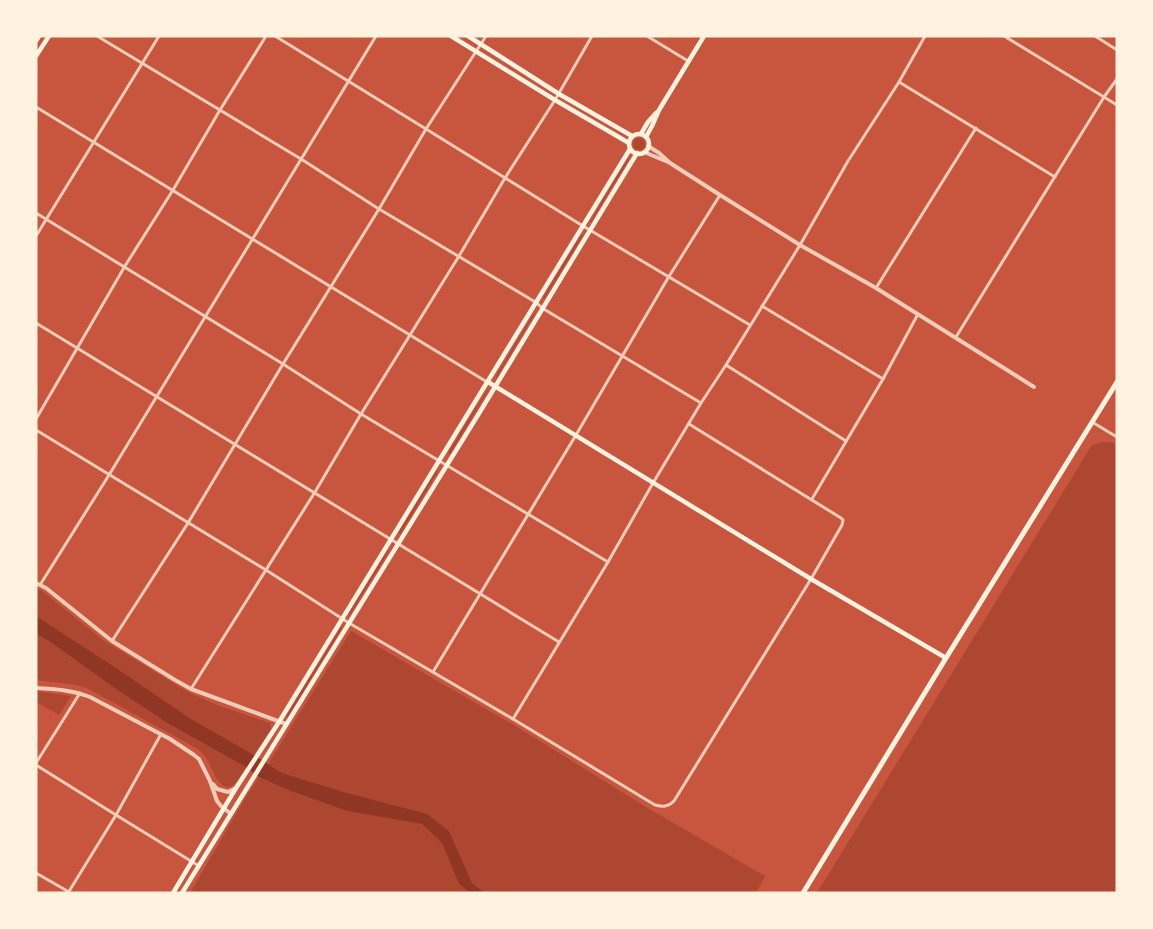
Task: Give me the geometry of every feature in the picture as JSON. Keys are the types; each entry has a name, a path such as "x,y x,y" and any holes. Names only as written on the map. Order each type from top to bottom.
{"highway":[{"path":"802,893 1117,382"}],"main road":[{"path":"36,41 39,36"},
{"path":"36,56 49,36"},
{"path":"451,36 554,100 629,143"},
{"path":"468,36 558,94 632,136"},
{"path":"646,137 659,110 704,36"},
{"path":"641,134 648,122 659,110"},
{"path":"173,893 537,303 630,149 629,143 632,136 641,134 649,142 644,152 637,153 630,149"},
{"path":"182,893 637,153"},
{"path":"488,382 811,579 946,658"}],"street":[{"path":"97,36 701,403"},
{"path":"36,236 159,36"},
{"path":"36,419 125,266 266,36"},
{"path":"275,36 589,230 750,325"},
{"path":"286,724 190,689 112,641 46,588 38,584 109,475 376,36"},
{"path":"112,641 188,523 379,209 426,128 486,36"},
{"path":"190,689 315,492 592,36"},
{"path":"648,36 688,61"},
{"path":"513,718 608,562 701,403 800,245 848,161 899,82 925,36"},
{"path":"1004,36 1117,105"},
{"path":"1095,36 1117,50"},
{"path":"956,337 1117,79"},
{"path":"899,82 1055,177"},
{"path":"36,106 488,382"},
{"path":"876,288 976,128"},
{"path":"648,146 670,163 800,245 876,288 1034,387"},
{"path":"644,152 670,163"},
{"path":"433,672 668,278 720,195"},
{"path":"36,213 125,266 361,414 608,562"},
{"path":"762,306 883,378"},
{"path":"812,499 918,314"},
{"path":"36,323 559,642"},
{"path":"726,365 846,441"},
{"path":"1092,422 1117,438"},
{"path":"36,430 266,570 342,619 513,718 661,807 674,801 811,579 844,520 689,424"},
{"path":"36,688 80,693 170,738 199,760 210,781 217,801 231,814"},
{"path":"80,693 36,764 199,866"},
{"path":"36,873 69,893 116,815 161,734"},
{"path":"210,781 217,789 228,792 238,785"}],"shaded area":[{"path":"637,138 641,138 645,144 641,150 637,150 633,146 633,142"},
{"path":"628,158 629,159 590,222"},
{"path":"581,235 583,235 544,299 543,298"},
{"path":"535,313 497,377 496,376"},
{"path":"487,390 450,454 448,453"},
{"path":"1103,442 1117,443 1117,893 817,893 1092,445"},
{"path":"437,470 400,534 398,533"},
{"path":"389,551 350,614 349,613"},
{"path":"36,588 103,640 188,692 217,705 270,723 271,729 254,755 191,719 36,616"},
{"path":"36,616 191,719 282,773 347,793 427,814 449,831 472,883 485,893 470,893 459,884 442,843 422,824 347,811 288,790 259,777 246,767 169,724 36,634"},
{"path":"341,627 288,717 286,716"},
{"path":"351,631 514,725 651,810 765,876 756,893 485,893 472,883 449,831 347,793 282,773 268,764"},
{"path":"36,634 169,724 246,767 239,778 229,787 224,786 220,783 205,756 197,749 87,688 36,680"},
{"path":"36,691 71,696 59,715 36,702"},
{"path":"259,777 288,790 347,811 422,824 442,843 459,884 470,893 190,893"}]}
